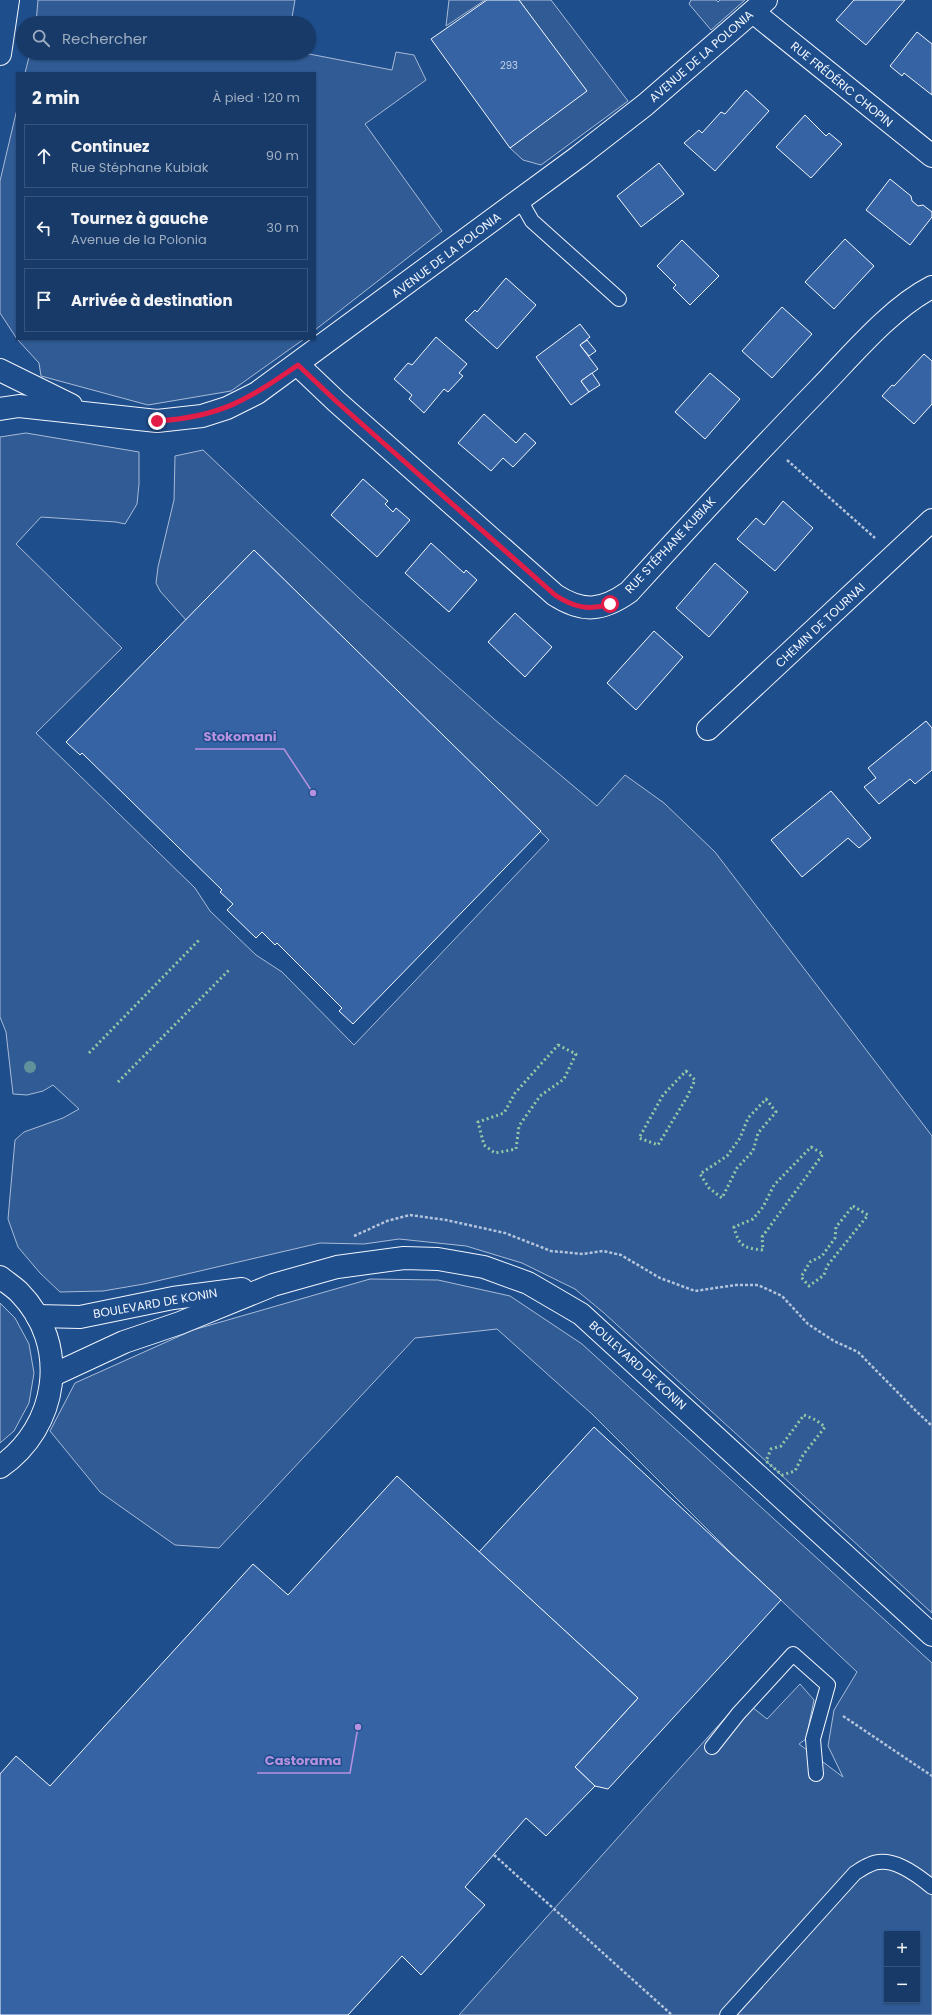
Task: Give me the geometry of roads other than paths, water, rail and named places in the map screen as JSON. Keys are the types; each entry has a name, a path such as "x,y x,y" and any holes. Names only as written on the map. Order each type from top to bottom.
{"street":[{"path":"0,54 8,0"},
{"name":"RUE FRÉDÉRIC CHOPIN","path":"760,6 932,156"},
{"name":"AVENUE DE LA POLONIA","path":"0,409 19,406 87,412 157,421 202,416 227,408 257,393 298,365 645,105 760,6"},
{"name":"RUE STÉPHANE KUBIAK","path":"298,365 337,402 555,595 576,606 589,608 610,604 629,592 767,443 860,347 893,315 932,286"},
{"name":"AVENUE DE LA POLONIA","path":"0,370 87,412"},
{"name":"CHEMIN DE TOURNAI","path":"708,730 932,520"},
{"name":"BOULEVARD DE KONIN","path":"53,1375 124,1342 180,1323 273,1285 337,1267 404,1258 438,1259 484,1267 528,1283 581,1314 932,1635"},
{"path":"0,1277 19,1292 37,1316 50,1349 53,1375 44,1414 33,1436 14,1458 0,1467"},
{"name":"BOULEVARD DE KONIN","path":"37,1316 80,1317 173,1298 273,1285"}],"lane":[{"path":"520,200 532,221 619,299"},
{"path":"712,1747 738,1714 793,1654 828,1685 813,1739 816,1774"},
{"path":"727,2015 856,1873 870,1864 885,1862 914,1872 932,1887"}],"place":[{"name":"Stokomani","path":"313,793"},
{"name":"Castorama","path":"358,1727"}]}
